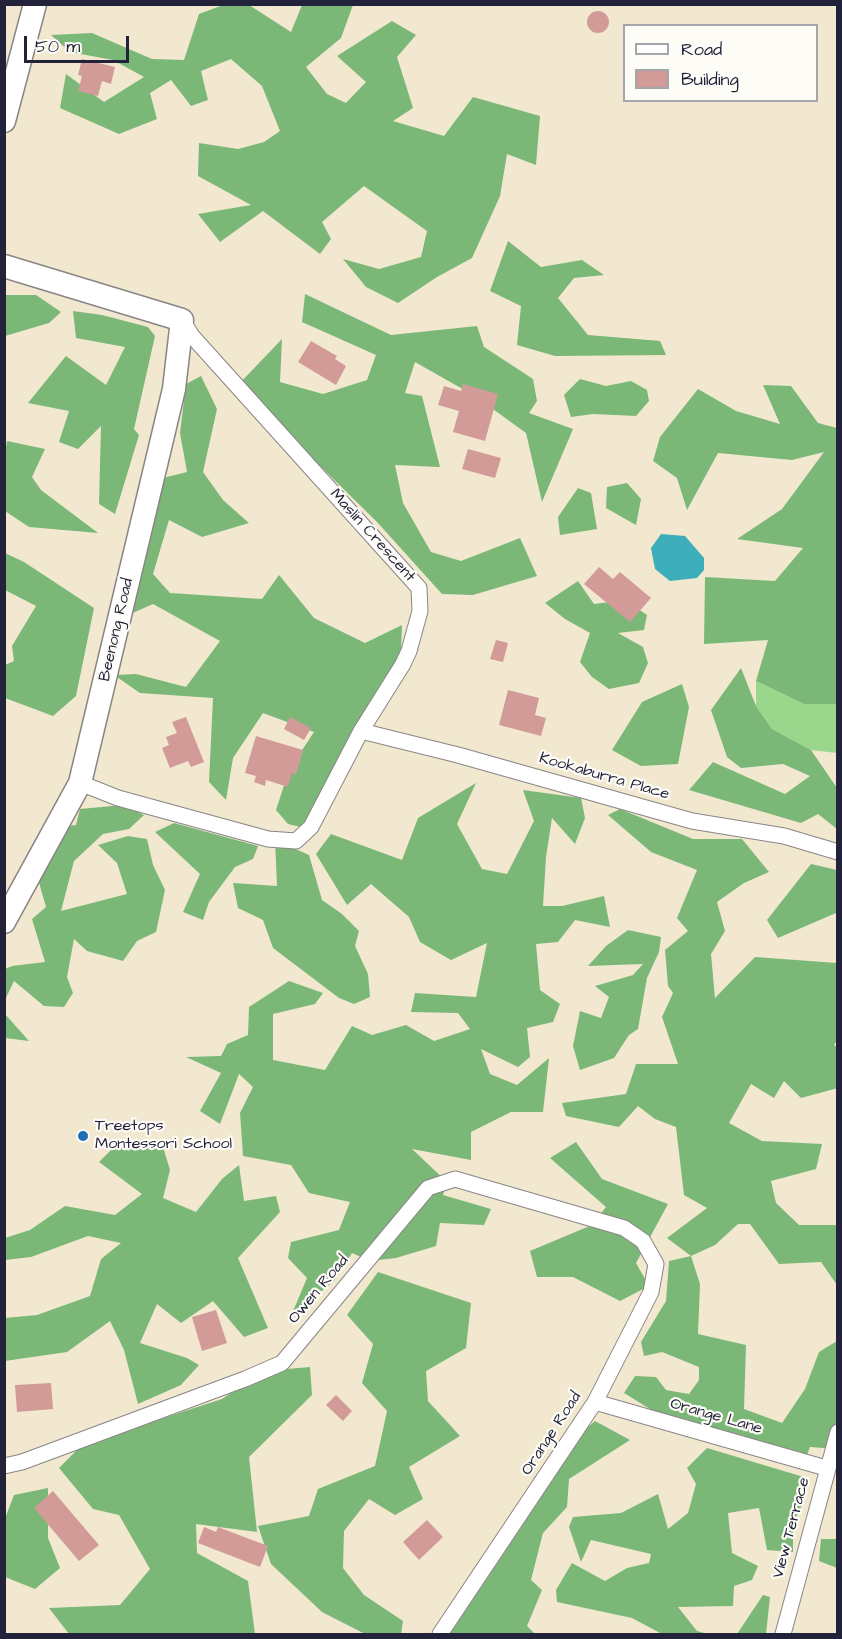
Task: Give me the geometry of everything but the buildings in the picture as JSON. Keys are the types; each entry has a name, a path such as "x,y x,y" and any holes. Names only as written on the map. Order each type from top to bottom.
{"street":[{"path":"4,121 35,4"},
{"path":"4,266 182,320"},
{"name":"Maslin Crescent","path":"80,783 118,798 268,839 296,841 311,827 361,731 409,651 420,611 419,588 192,336 182,320"},
{"name":"Beenong Road","path":"4,922 80,783 174,389 182,320"},
{"name":"Kookaburra Place","path":"361,731 458,755 692,820 784,836 837,852"},
{"name":"Owen Road","path":"4,1466 22,1462 282,1363 428,1188 455,1179 624,1228 643,1241"},
{"name":"Orange Road","path":"440,1635 595,1402 651,1292 656,1264 643,1241"},
{"name":"Orange Lane","path":"595,1402 826,1468"},
{"name":"View Terrace","path":"783,1635 837,1432"}],"green space":[{"path":"223,5 249,5 291,32 302,5 353,5 341,38 306,67 327,94 346,103 366,82 337,56 392,21 416,35 397,57 413,108 393,121 444,136 473,97 540,116 536,165 507,154 500,196 472,258 437,277 398,303 366,287 343,259 379,269 421,257 427,231 364,186 322,222 331,239 320,254 263,211 220,242 198,214 251,205 198,176 199,143 238,149 264,142 280,131 262,86 231,59 201,71 208,100 191,106 171,80 150,93 157,119 119,134 60,108 66,74 104,102 144,77 113,60 70,52 51,35 92,33 152,59 184,60 199,14"},
{"path":"508,241 541,267 582,260 604,275 574,278 558,298 588,335 660,341 666,355 555,356 517,345 521,306 490,291"},
{"path":"305,294 391,335 477,326 484,347 533,379 537,401 529,413 573,429 542,502 526,433 475,396 415,362 405,393 422,396 440,467 395,465 403,503 431,552 461,561 520,538 537,576 473,595 442,594 377,522 238,385 282,339 280,382 323,394 367,380 376,355 302,322"},
{"path":"5,295 36,295 61,312 49,323 5,336"},
{"path":"73,311 102,315 148,327 155,336 134,429 139,435 115,514 99,504 101,426 78,449 59,442 69,411 28,403 66,356 106,385 125,347 76,338"},
{"path":"201,376 217,409 203,472 223,500 249,523 202,537 169,520 153,574 170,593 262,599 279,575 314,618 365,643 402,625 400,677 313,830 288,824 276,810 289,770 314,732 263,713 233,758 226,800 209,782 213,698 140,693 114,675 136,674 186,687 220,641 153,604 126,616 148,525 159,504 155,480 187,472 180,433 186,384"},
{"path":"580,379 606,386 631,381 647,390 649,401 636,416 593,414 571,417 564,395"},
{"path":"763,385 791,386 818,423 837,428 837,704 804,704 756,681 768,640 704,644 705,577 775,581 803,548 737,539 782,509 824,452 792,460 718,453 687,510 677,478 653,461 660,437 698,389 736,411 780,424"},
{"path":"7,441 45,449 32,477 41,490 98,533 29,527 5,511 4,459"},
{"path":"627,483 641,499 636,525 606,508 607,487"},
{"path":"578,488 591,493 597,529 560,535 558,517"},
{"path":"5,553 24,562 94,608 76,696 53,716 5,698 5,665 14,661 12,646 36,606 5,590"},
{"path":"578,581 594,604 625,600 647,615 644,630 618,633 643,647 648,663 639,683 609,689 592,677 580,662 590,633 565,619 545,603"},
{"path":"741,668 756,706 772,729 811,750 837,788 837,829 818,814 801,823 689,790 713,762 785,794 810,776 783,764 741,768 727,757 711,710"},
{"path":"756,681 804,704 837,704 837,753 811,750 772,729 756,706"},
{"path":"682,684 689,707 678,764 641,766 612,750 642,702"},
{"path":"476,783 457,824 482,869 507,874 534,821 523,790 581,798 585,818 575,844 552,818 546,857 543,906 562,906 604,896 610,927 575,920 558,942 536,944 540,990 560,1004 553,1022 527,1028 530,1057 518,1067 481,1049 490,1074 517,1085 549,1058 543,1112 511,1112 471,1132 471,1160 412,1149 447,1182 443,1195 491,1209 484,1225 440,1223 436,1246 396,1258 370,1261 352,1253 334,1281 291,1316 307,1278 288,1258 291,1242 339,1230 350,1202 309,1193 291,1165 243,1156 240,1113 253,1087 239,1074 220,1124 200,1111 221,1073 186,1057 221,1056 227,1044 248,1035 249,1007 289,981 323,993 315,1004 273,1014 273,1060 325,1070 352,1026 372,1035 406,1025 434,1041 470,1029 458,1013 411,1012 415,993 476,997 487,943 451,960 420,942 409,917 371,884 347,905 316,854 331,834 402,860 418,818"},
{"path":"123,805 144,815 129,829 103,834 74,861 61,911 127,894 117,863 98,845 128,836 147,839 153,865 165,890 156,932 137,941 123,961 87,951 74,939 67,977 73,993 64,1007 44,1006 14,981 5,1000 5,969 45,962 32,919 46,907 36,872 58,827 76,825 80,809"},
{"path":"620,809 693,839 742,839 769,872 744,883 717,902 725,931 711,954 715,998 755,957 837,963 838,1039 834,1045 837,1047 838,1088 801,1098 784,1081 774,1098 751,1084 729,1123 762,1141 822,1144 816,1169 771,1181 776,1203 799,1225 837,1225 837,1285 821,1262 779,1264 750,1224 738,1224 715,1245 691,1256 667,1238 707,1208 684,1195 676,1127 655,1119 638,1106 619,1127 566,1116 562,1103 626,1094 636,1064 678,1064 662,1017 673,993 668,986 665,950 688,931 677,918 697,870 651,852 608,815"},
{"path":"174,823 258,846 253,859 235,867 209,902 203,920 183,912 200,874 155,832"},
{"path":"275,840 309,855 322,900 342,914 359,931 355,946 368,974 370,997 354,1004 339,998 273,948 263,920 238,908 233,883 277,886"},
{"path":"811,864 837,870 837,921 836,913 778,938 767,920"},
{"path":"628,930 661,937 659,952 647,978 638,1029 629,1035 614,1058 580,1070 573,1046 580,1011 601,1018 609,997 595,986 633,975 643,964 588,966 606,946"},
{"path":"5,1014 29,1041 5,1038"},
{"path":"576,1142 602,1179 668,1204 636,1263 649,1286 620,1301 573,1277 537,1277 530,1251 592,1225 606,1207 550,1158"},
{"path":"163,1147 170,1170 163,1198 196,1212 222,1179 239,1165 244,1201 276,1196 280,1212 238,1258 268,1328 244,1337 213,1301 181,1323 157,1304 140,1343 187,1358 199,1365 181,1385 138,1404 124,1350 110,1321 67,1352 5,1361 5,1318 37,1315 90,1296 101,1259 121,1243 88,1236 31,1257 5,1260 5,1238 30,1230 65,1206 115,1215 142,1194 99,1162 113,1148"},
{"path":"691,1256 700,1284 698,1334 746,1345 744,1409 782,1423 805,1389 819,1352 837,1341 837,1449 810,1447 804,1463 734,1434 694,1424 671,1422 624,1393 635,1376 656,1377 666,1390 689,1394 699,1380 699,1367 662,1352 644,1356 641,1342 666,1301 669,1261"},
{"path":"378,1272 471,1303 466,1348 426,1371 428,1401 460,1436 409,1467 423,1499 395,1515 369,1499 344,1531 343,1568 364,1595 403,1621 401,1634 365,1634 322,1612 271,1564 258,1526 309,1516 318,1489 375,1466 387,1411 362,1383 373,1344 347,1315"},
{"path":"310,1367 312,1395 249,1457 257,1532 196,1524 197,1553 248,1581 255,1634 69,1634 49,1608 120,1605 150,1569 119,1515 93,1509 59,1468 83,1444 222,1399 264,1371"},
{"path":"595,1421 630,1440 569,1479 567,1507 543,1533 531,1580 542,1590 527,1626 535,1634 438,1634 551,1459"},
{"path":"707,1448 807,1478 806,1497 793,1523 793,1552 767,1550 759,1508 728,1513 732,1553 758,1566 752,1580 734,1586 733,1606 678,1607 697,1631 708,1634 662,1634 632,1618 557,1602 556,1590 572,1563 605,1581 627,1568 649,1563 651,1554 591,1540 581,1562 569,1527 573,1517 621,1513 658,1494 668,1529 688,1513 696,1484 687,1468"},
{"path":"48,1488 48,1538 60,1568 35,1589 5,1577 4,1521 14,1495"},
{"path":"821,1539 837,1539 837,1568 819,1561"},
{"path":"763,1595 770,1597 766,1634 737,1634"}],"water":[{"path":"661,534 685,536 704,558 704,570 697,578 670,581 655,569 651,548"}],"place":[{"name":"Treetops Montessori School","path":"83,1136"}]}
